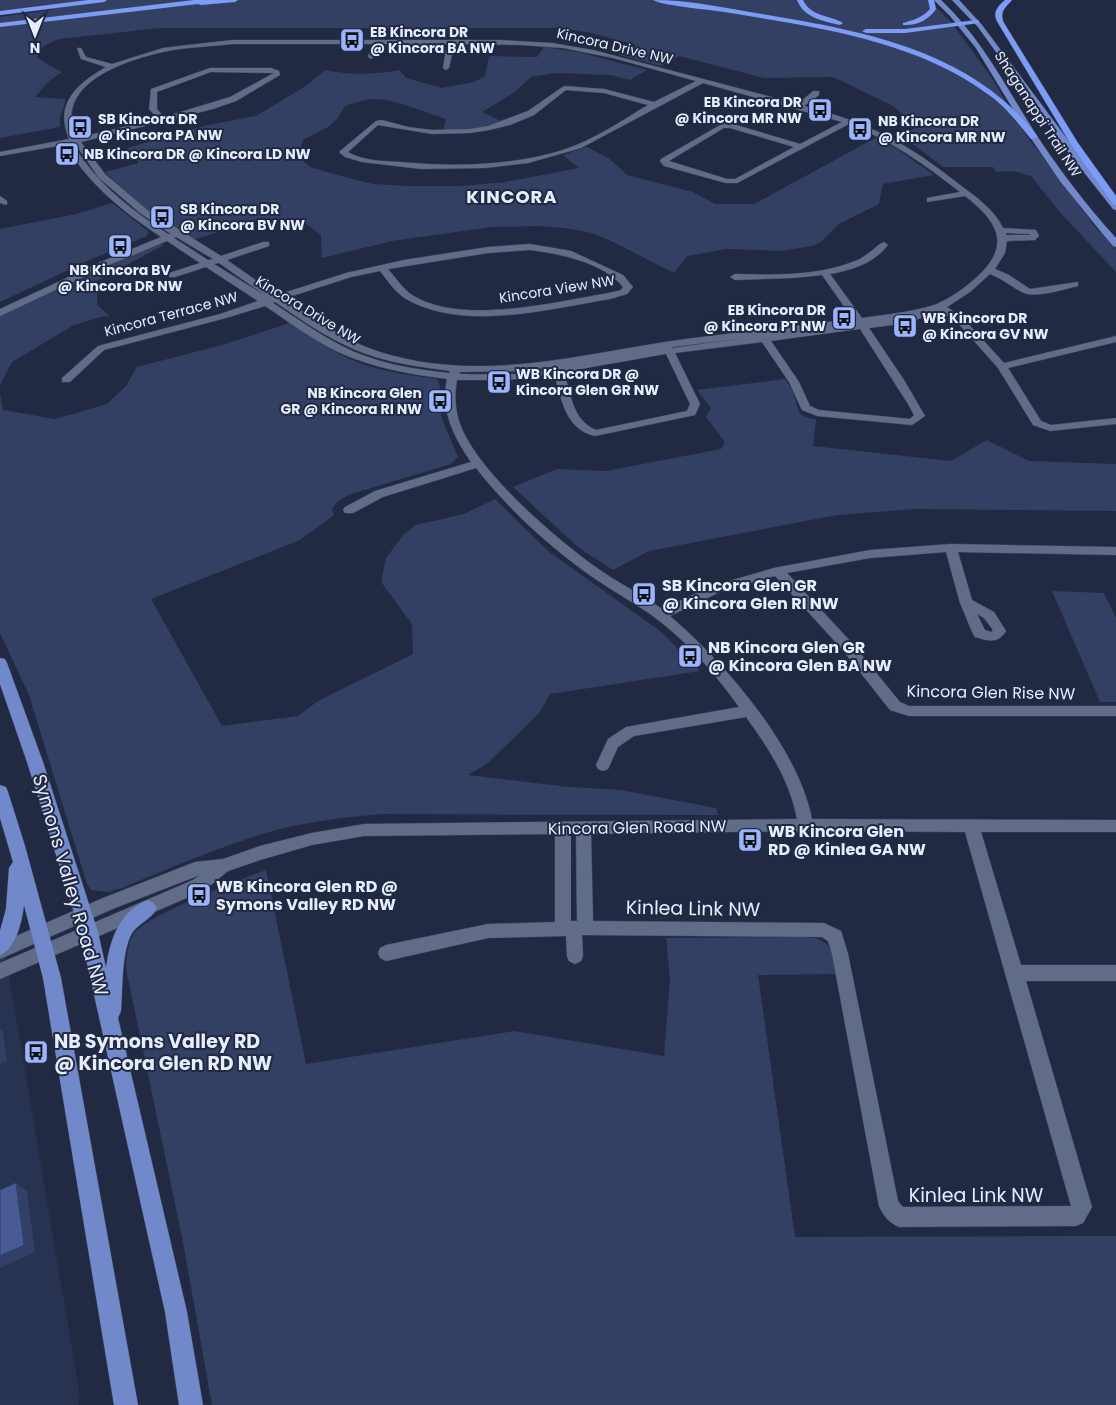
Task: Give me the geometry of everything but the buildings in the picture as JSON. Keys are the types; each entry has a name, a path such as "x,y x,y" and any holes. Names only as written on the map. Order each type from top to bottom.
{"highway":[{"path":"0,13 104,0"},
{"path":"0,25 127,8 211,0"},
{"path":"127,8 235,0"},
{"path":"656,0 866,31 905,31 977,22"},
{"path":"800,0 804,8 815,15 847,24"},
{"path":"862,26 885,26 918,21 932,12 931,0"},
{"path":"1009,0 1000,8 998,17 1001,23 1074,143 1116,202"},
{"path":"703,6 864,37 926,56 967,76 994,94 1034,137"}],"main road":[{"name":"Shaganappi Trail NW","path":"937,0 961,24 991,67 1034,137 1092,216 1116,244"},
{"name":"Shaganappi Trail NW","path":"955,0 977,22 1074,154 1116,207"},
{"name":"Symons Valley Road NW","path":"0,663 32,753 89,932 176,1312 191,1405"},
{"path":"0,792 17,846 52,978 125,1400"},
{"path":"0,947 12,926 17,901 17,846"},
{"path":"111,1025 118,951 128,926 148,908"}],"street":[{"path":"171,40 178,47"},
{"name":"Kincora Drive NW","path":"232,42 521,42 574,48 798,107 883,135 902,146 981,204 1002,234 1000,256 989,270 971,286 932,312 908,320 667,348 508,377 406,371 352,354 265,302 206,263 168,234 126,208 86,170 71,147 74,141 67,122 67,114 73,96 93,77 112,66 161,46 178,47 232,42"},
{"path":"371,57 376,42"},
{"path":"446,68 451,42"},
{"path":"80,49 83,58 112,66"},
{"path":"0,154 125,130 210,107 233,100 278,74 271,70 210,70 154,91 153,109 162,119"},
{"path":"655,105 604,91 564,88 531,113 503,125 470,131 447,132 408,129 382,122 376,123 343,152 373,161 417,167 454,167 504,163 567,151 598,137 655,105 698,80"},
{"path":"798,107 816,93"},
{"path":"802,147 730,126 722,126 664,161 667,164 726,181 737,181 802,147 847,122"},
{"path":"930,200 967,193"},
{"path":"0,305 82,266 168,234"},
{"path":"0,313 168,234"},
{"name":"Kincora Drive NW","path":"168,234 221,260 276,299 344,341 359,348 409,363 454,373"},
{"path":"172,275 266,244"},
{"path":"735,277 771,277 825,272 866,262 879,253 884,245"},
{"name":"Kincora View NW","path":"265,302 349,275 382,268 488,250 530,247 568,253 606,269 620,277 627,284 627,289 624,292 610,296 502,312 463,312 430,307 407,296 382,268"},
{"path":"488,250 492,260"},
{"path":"989,270 1006,277 1028,291 1036,292 1074,284"},
{"path":"764,336 794,382 806,408 817,413 912,422 920,416 907,390 862,324 832,285 825,272"},
{"name":"Kincora Terrace NW","path":"66,380 101,348 171,330 265,302"},
{"path":"939,306 960,320 1002,366 1037,423 1050,428 1116,421"},
{"path":"1002,366 1018,364 1116,339"},
{"path":"557,367 574,418 585,431 595,433 691,413 695,404 667,348"},
{"path":"454,373 450,393 452,410 464,442 476,464 569,554 593,572 661,615 725,679 777,750 800,800 806,825"},
{"path":"349,510 379,494 476,464"},
{"path":"661,615 716,589 778,571 870,554 951,548 1116,551"},
{"path":"951,548 968,602"},
{"name":"Kincora Glen Rise NW","path":"778,571 846,645 895,706 909,711 1116,711"},
{"path":"603,765 613,743 631,731 748,712"},
{"name":"Kincora Glen Road NW","path":"0,971 84,914 194,869 223,866 260,853 312,839 364,830 806,825 1116,826"},
{"name":"Kinlea Link NW","path":"574,928 824,930 835,936 889,1206 899,1217 1076,1216 1082,1207 971,825"},
{"path":"574,928 583,827"},
{"path":"563,828 574,928 575,956"},
{"name":"Kincora Glen Road NW","path":"0,951 89,932 199,885 223,866"},
{"path":"386,953 488,931 574,928"},
{"path":"1015,973 1116,973"}],"shaded area":[{"path":"0,0 929,0 950,21 991,77 1026,135 1095,227 1116,249 1116,272 1058,210 1031,176 1013,171 996,172 993,167 943,167 914,145 897,136 918,127 893,106 833,77 764,78 679,56 661,66 619,55 636,45 587,32 557,28 160,28 59,39 44,46 37,57 62,72 49,81 35,97 66,99 60,117 60,127 0,138 0,17 51,10 49,4 0,10"},
{"path":"544,47 578,52 647,70 630,80 610,75 556,73 531,77 515,92 482,112 503,122 471,129 443,130 446,119 410,106 381,99 362,101 345,106 337,119 328,127 303,140 298,156 310,167 373,184 461,186 505,182 579,168 563,155 587,147 610,159 627,175 693,192 715,204 754,204 877,137 934,175 883,184 879,204 839,224 821,242 812,246 782,251 727,249 687,256 674,273 592,233 538,226 491,227 392,241 322,258 321,235 305,223 263,218 193,240 140,206 105,172 139,163 127,148 208,125 256,116 306,86 325,70 362,74 399,70 406,78 442,88 474,82 485,76 489,56 537,57"},
{"path":"112,203 148,231 147,236 92,259 0,302 0,229 76,214"},
{"path":"157,244 164,245 93,283 97,290 97,305 110,316 74,325 12,362 0,385 0,315"},
{"path":"290,323 339,354 357,362 386,371 437,379 440,386 442,416 458,457 451,464 348,495 336,503 332,509 334,515 300,540 151,599 222,726 298,716 318,701 413,654 412,624 381,582 386,558 404,534 416,525 464,514 495,499 548,551 660,631 700,671 550,694 540,712 488,763 468,775 569,787 621,790 716,808 718,815 382,814 342,818 276,830 217,849 122,888 108,892 91,890 87,884 29,695 0,633 0,394 3,410 55,419 107,404 126,386 137,367 222,345"},
{"path":"785,379 793,393 800,413 806,417 816,419 813,446 951,461 987,440 1029,461 1116,464 1116,511 916,509 837,515 649,551 613,570 579,548 513,487 557,469 606,471 721,449 725,442 706,417 711,408 697,390"},
{"path":"1052,591 1104,593 1116,618 1116,702 1100,702"},
{"path":"266,870 306,1064 514,1031 664,1056 670,979 666,938 804,937 820,940 825,943 832,952 838,974 758,975 795,1237 1116,1236 1116,1405 212,1405 183,1242 126,969 127,956 133,935 155,918 194,899"},
{"path":"0,922 80,1397 78,1405 0,1405"}],"place":[{"name":"EB Kincora DR @ Kincora BA NW","path":"352,40"},
{"name":"EB Kincora DR @ Kincora MR NW","path":"820,110"},
{"name":"SB Kincora DR @ Kincora PA NW","path":"80,127"},
{"name":"NB Kincora DR @ Kincora MR NW","path":"860,129"},
{"name":"NB Kincora DR @ Kincora LD NW","path":"67,154"},
{"name":"SB Kincora DR @ Kincora BV NW","path":"162,217"},
{"name":"NB Kincora BV @ Kincora DR NW","path":"120,246"},
{"name":"EB Kincora DR @ Kincora PT NW","path":"844,318"},
{"name":"WB Kincora DR @ Kincora GV NW","path":"905,326"},
{"name":"WB Kincora DR @ Kincora Glen GR NW","path":"499,382"},
{"name":"NB Kincora Glen GR @ Kincora RI NW","path":"440,401"},
{"name":"SB Kincora Glen GR @ Kincora Glen RI NW","path":"644,594"},
{"name":"NB Kincora Glen GR @ Kincora Glen BA NW","path":"690,656"},
{"name":"WB Kincora Glen RD @ Kinlea GA NW","path":"750,840"},
{"name":"WB Kincora Glen RD @ Symons Valley RD NW","path":"199,895"},
{"name":"NB Symons Valley RD @ Kincora Glen RD NW","path":"36,1052"}],"district":[{"name":"KINCORA","path":"512,197"}]}
